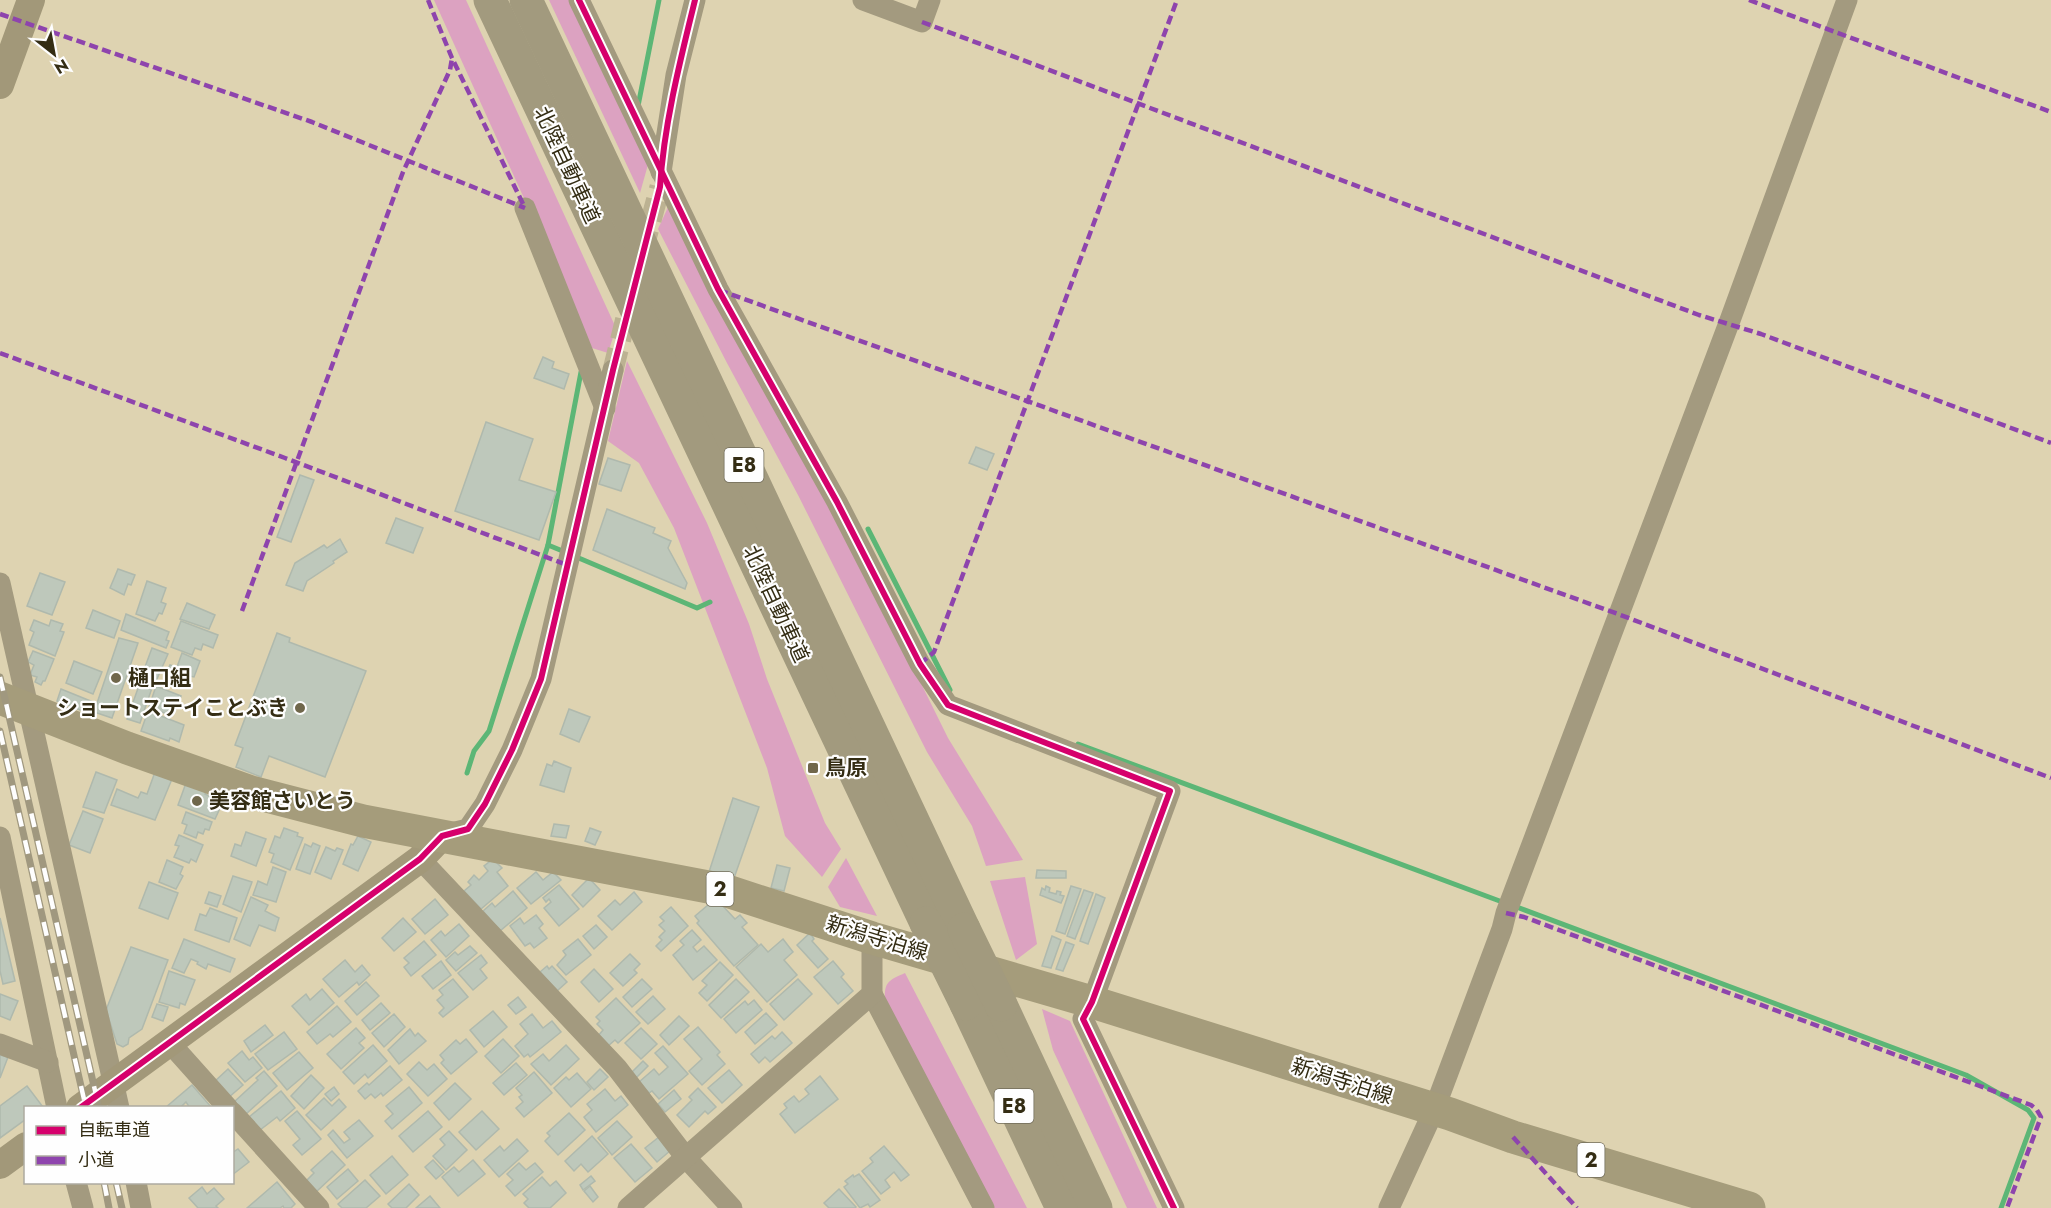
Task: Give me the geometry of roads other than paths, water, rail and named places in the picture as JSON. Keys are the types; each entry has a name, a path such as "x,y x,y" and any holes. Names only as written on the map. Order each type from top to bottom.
{"highway":[{"name":"北陸自動車道","path":"490,0 1062,1208"},
{"name":"北陸自動車道","path":"526,0 1096,1208"}],"main road":[{"name":"新潟寺泊線","path":"15,704 127,748 251,792 363,820 431,847 724,890 872,938 1092,1002 1513,1137 1749,1208"}],"street":[{"path":"0,85 31,0"},
{"path":"579,0 660,177 718,289 837,502 920,664 948,705 1170,791 1092,1002 1083,1019 1174,1208"},
{"path":"660,177 676,75 695,0"},
{"path":"863,0 922,22 930,0"},
{"path":"1389,1208 1434,1110 1729,323 1846,0"},
{"path":"525,208 605,408"},
{"path":"83,1106 116,1096 169,1042 431,847 468,829 485,804 512,750 541,679 613,370"},
{"path":"0,583 15,704 116,1096"},
{"path":"0,837 57,1106"},
{"path":"431,847 617,1068 687,1159 732,1208"},
{"path":"872,938 872,994 984,1208"},
{"path":"628,1208 687,1159 872,994"},
{"path":"169,1042 227,1106"},
{"path":"0,1044 48,1062"},
{"path":"234,1114 319,1208"},
{"path":"0,1165 24,1147"},
{"path":"77,1184 83,1208"},
{"path":"136,1184 141,1208"}],"waterway":[{"path":"638,106 659,0"},
{"path":"467,773 474,751 489,731 548,545 581,372"},
{"path":"868,529 950,690"},
{"path":"548,545 565,552"},
{"path":"574,556 697,608 710,602"},
{"path":"1078,744 1505,903"},
{"path":"1514,906 1966,1075 2028,1110 2034,1118 2001,1208"}],"tunnel":[{"path":"643,250 660,187"},
{"path":"613,370 631,298"}],"railway":[{"path":"0,677 99,1106"},
{"path":"0,731 86,1106"},
{"path":"104,1184 109,1208"},
{"path":"116,1184 122,1208"}],"place":[{"name":"樋口組","path":"116,678"},
{"name":"ショートステイことぶき","path":"300,708"},
{"name":"鳥原","path":"813,768"},
{"name":"美容館さいとう","path":"197,801"}]}
